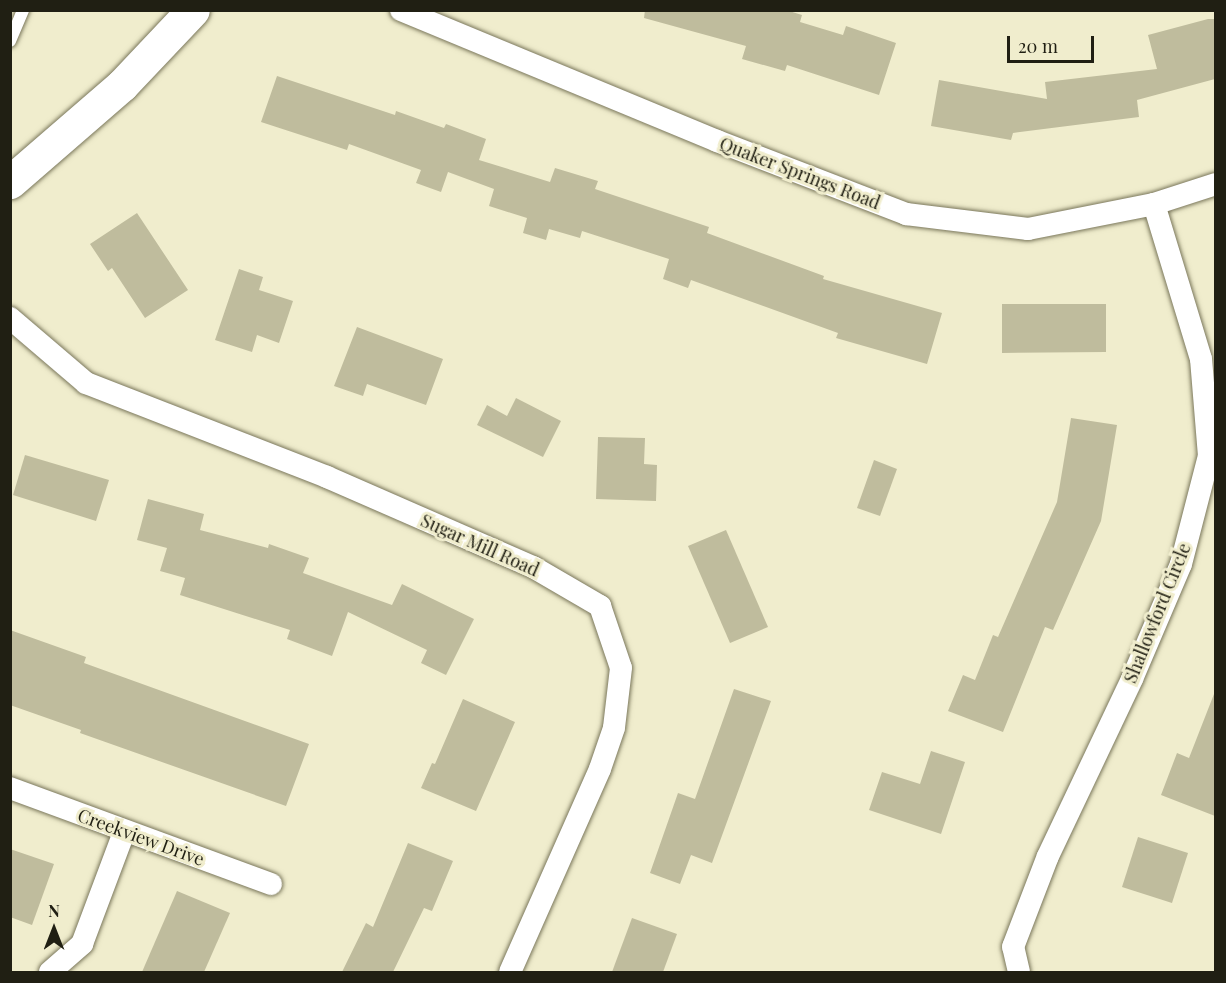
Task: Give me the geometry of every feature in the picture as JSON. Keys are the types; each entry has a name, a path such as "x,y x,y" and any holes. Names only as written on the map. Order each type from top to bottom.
{"main road":[{"path":"10,182 123,85 193,10"}],"street":[{"name":"Quaker Springs Road","path":"401,10 706,136 906,214 1028,229 1154,204 1215,184"},
{"name":"Shallowford Circle","path":"1019,972 1013,947 1048,856 1132,679 1181,564 1209,456 1201,359 1154,204"},
{"name":"Sugar Mill Road","path":"10,318 86,383 327,477 533,567 600,606 621,668 614,728 600,769 510,972"},
{"name":"Creekview Drive","path":"10,788 124,832 271,884"},
{"path":"50,972 82,944 124,832"}],"lane":[{"path":"10,41 23,10"}],"building":[{"path":"645,10 786,10 802,15 800,22 843,35 846,26 896,43 879,95 787,65 785,71 742,59 746,46 644,18"},
{"path":"1215,19 1215,79 1137,100 1139,117 1013,133 1011,140 931,126 939,80 1047,99 1045,82 1157,69 1148,35"},
{"path":"277,76 395,115 396,111 444,128 446,124 486,139 479,160 550,182 555,168 598,181 595,189 709,227 707,233 824,276 823,279 942,313 927,364 836,338 838,333 691,280 688,288 663,279 669,259 582,231 580,238 549,229 546,240 523,233 527,218 489,206 494,189 448,172 441,192 416,183 421,170 349,144 347,150 261,122"},
{"path":"137,213 188,290 145,318 112,268 108,271 90,244"},
{"path":"239,269 263,277 259,290 293,301 279,343 257,335 252,352 215,340"},
{"path":"1002,304 1106,304 1106,352 1002,353"},
{"path":"357,327 443,359 426,405 367,384 363,396 334,386"},
{"path":"516,398 561,421 543,457 477,425 487,405 507,416"},
{"path":"1071,418 1117,425 1101,521 1053,630 1045,627 1003,732 948,711 963,675 975,680 993,635 998,637 1057,502"},
{"path":"598,437 645,438 644,464 657,465 656,501 596,499"},
{"path":"25,455 109,480 96,521 13,495"},
{"path":"874,460 897,469 880,516 857,508"},
{"path":"148,499 204,514 200,530 268,548 269,544 309,558 303,573 392,605 402,584 474,619 446,675 421,663 427,650 348,612 332,656 287,639 290,630 180,595 185,578 160,571 167,548 137,540"},
{"path":"726,530 768,627 730,643 688,546"},
{"path":"10,630 86,657 84,663 309,744 286,806 80,733 81,730 10,705"},
{"path":"734,689 771,701 712,863 691,855 680,884 650,873 678,793 695,799"},
{"path":"1214,694 1215,816 1161,795 1177,753 1189,758"},
{"path":"463,699 515,722 476,811 421,788 432,763 435,764"},
{"path":"931,751 965,762 941,834 869,810 882,772 920,784"},
{"path":"1138,837 1188,853 1172,903 1122,887"},
{"path":"408,843 453,861 432,911 424,908 393,972 342,972 366,923 373,927"},
{"path":"10,849 54,864 32,925 10,917"},
{"path":"177,891 230,913 204,972 142,972"},
{"path":"632,918 677,934 663,972 612,972"}]}
